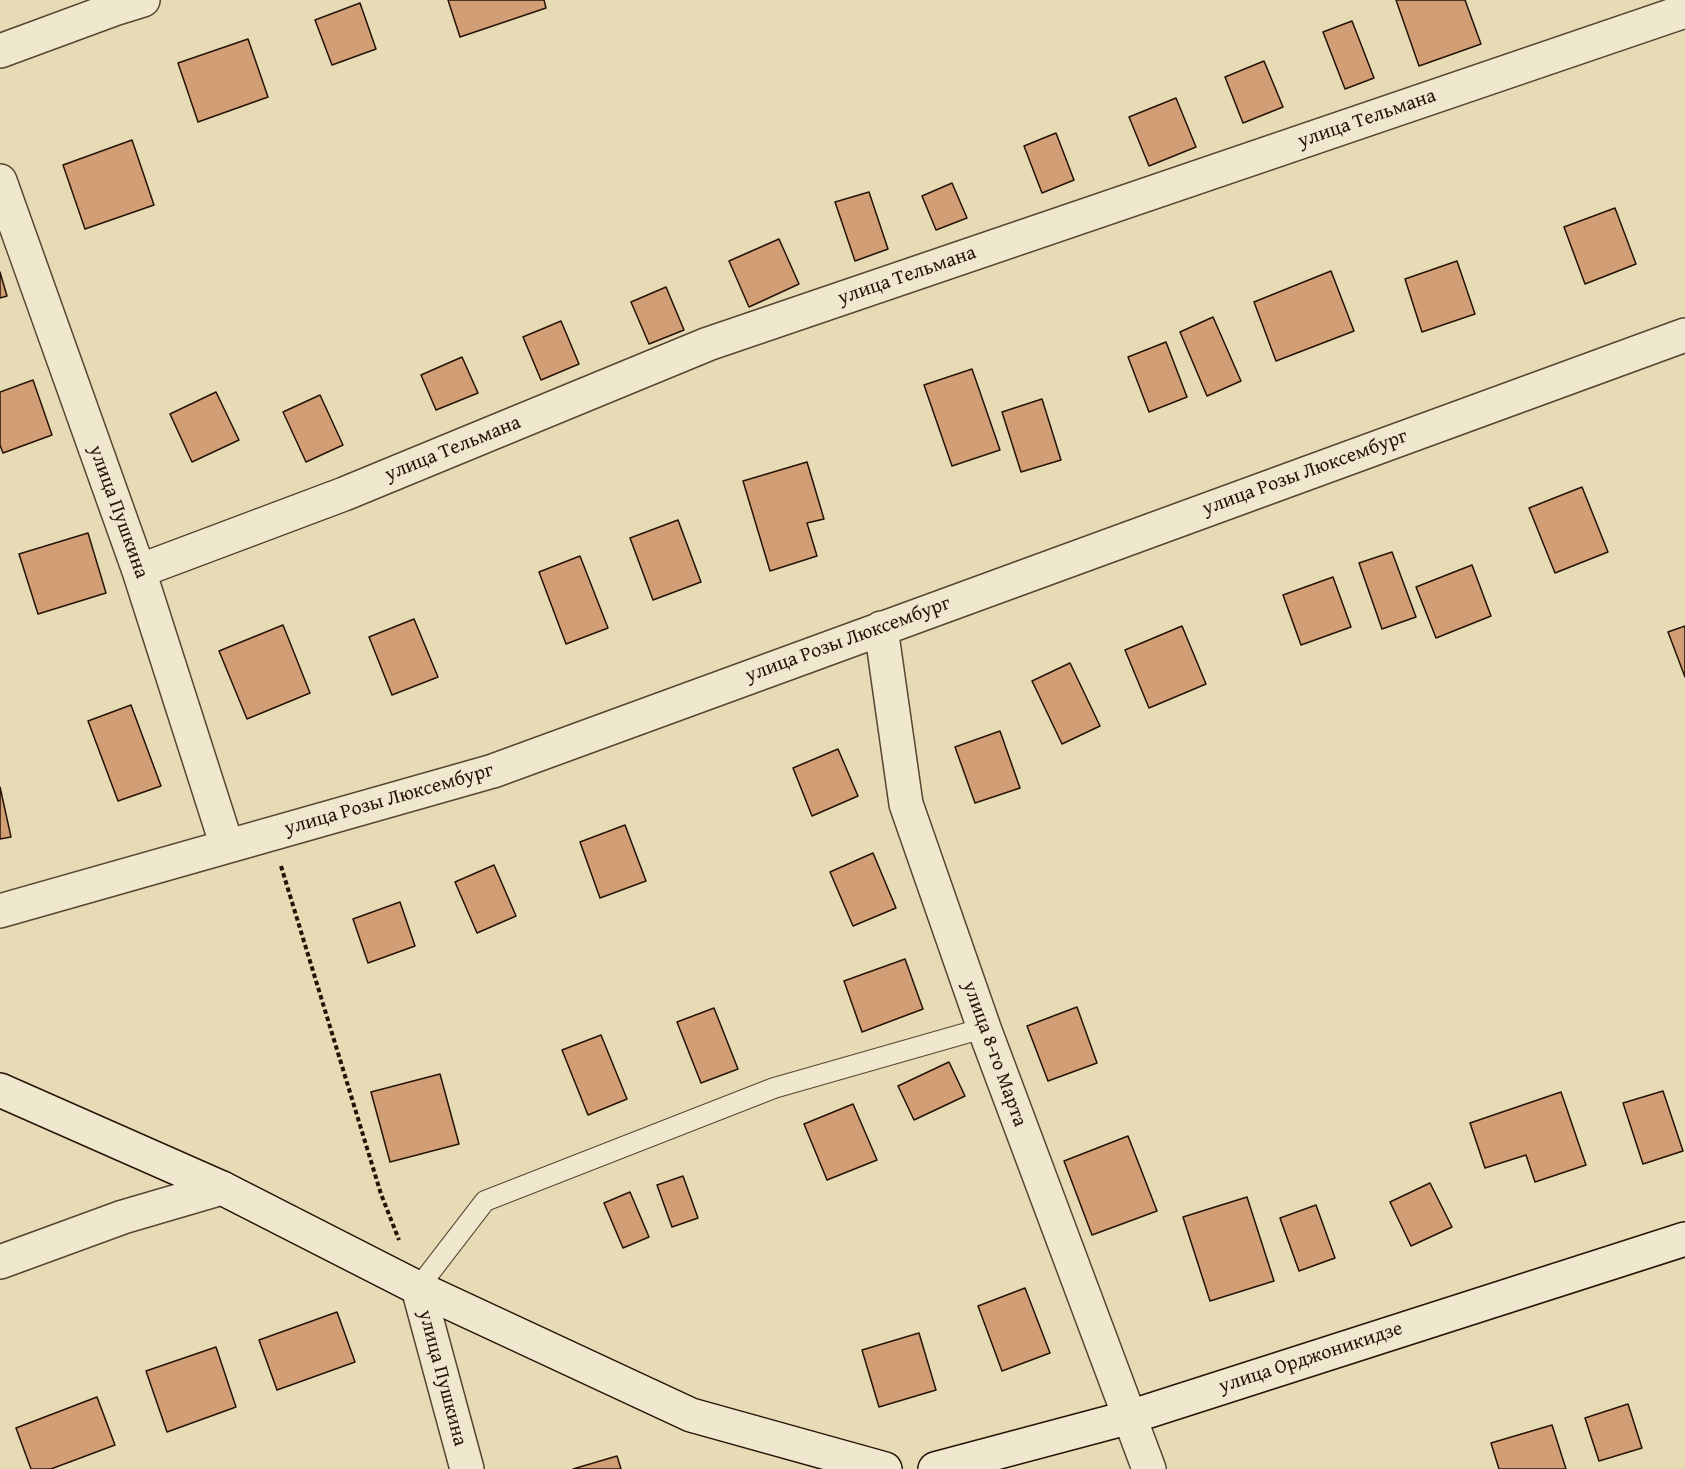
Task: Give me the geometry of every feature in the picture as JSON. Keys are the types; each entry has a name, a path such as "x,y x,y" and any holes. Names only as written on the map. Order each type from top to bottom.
{"street":[{"path":"0,51 144,0"},
{"name":"улица Тельмана","path":"140,571 344,494 708,344 1685,10"},
{"name":"улица Пушкина","path":"0,181 140,571 227,846"},
{"name":"улица Розы Люксембург","path":"0,911 493,771 1685,335"},
{"name":"улица 8-го Марта","path":"880,628 906,804 984,1028 1149,1469"},
{"path":"0,1089 222,1188 418,1288 691,1415 885,1469"},
{"path":"0,1262 123,1217 222,1188"},
{"name":"улица Орджоникидзе","path":"935,1469 1130,1417 1685,1239"},
{"name":"улица Пушкина","path":"418,1288 467,1469"}],"lane":[{"path":"418,1288 485,1200 774,1088 984,1028"}],"path":[{"path":"271,834 381,1194 418,1288"}],"building":[{"path":"448,0 544,0 546,8 460,37"},
{"path":"1396,0 1465,0 1481,44 1419,66"},
{"path":"360,3 376,49 332,65 315,20"},
{"path":"1352,21 1374,78 1345,89 1323,32"},
{"path":"248,39 268,97 198,122 178,63"},
{"path":"1264,61 1283,107 1243,123 1225,77"},
{"path":"1176,98 1196,147 1149,166 1129,117"},
{"path":"1056,133 1074,180 1042,193 1024,146"},
{"path":"132,140 154,205 85,229 63,165"},
{"path":"952,183 967,218 936,230 922,196"},
{"path":"869,192 888,249 855,261 835,202"},
{"path":"1615,208 1636,264 1585,284 1564,227"},
{"path":"779,239 799,284 749,307 729,261"},
{"path":"1457,261 1475,314 1422,332 1405,279"},
{"path":"1331,271 1354,331 1276,361 1254,302"},
{"path":"0,272 7,296 0,298"},
{"path":"666,287 684,330 649,344 631,302"},
{"path":"1213,317 1241,381 1207,396 1180,332"},
{"path":"561,321 579,364 541,380 523,337"},
{"path":"1166,342 1187,397 1149,412 1128,357"},
{"path":"462,357 478,393 436,410 421,375"},
{"path":"972,369 1000,450 952,466 924,385"},
{"path":"33,380 52,435 3,453 0,445 0,392"},
{"path":"216,392 239,440 192,462 170,414"},
{"path":"320,395 343,445 306,462 283,412"},
{"path":"1042,399 1061,460 1021,472 1002,412"},
{"path":"807,462 824,519 807,523 817,556 770,571 743,481"},
{"path":"1582,487 1608,552 1555,573 1529,508"},
{"path":"678,520 701,582 653,600 630,538"},
{"path":"88,533 106,593 38,614 19,554"},
{"path":"1392,552 1416,617 1382,629 1359,563"},
{"path":"580,556 608,628 566,644 539,572"},
{"path":"1472,565 1491,616 1436,638 1416,587"},
{"path":"1333,577 1351,627 1301,645 1283,595"},
{"path":"414,619 438,677 392,695 369,637"},
{"path":"283,625 310,693 247,719 219,651"},
{"path":"1182,626 1206,684 1149,708 1125,650"},
{"path":"1685,626 1685,677 1668,632"},
{"path":"1070,663 1100,726 1062,744 1032,681"},
{"path":"131,705 161,786 118,801 88,721"},
{"path":"1000,731 1020,788 975,803 955,747"},
{"path":"838,749 858,796 812,816 793,768"},
{"path":"0,787 11,837 0,839"},
{"path":"625,825 646,881 600,898 580,842"},
{"path":"873,853 896,908 853,926 830,872"},
{"path":"494,865 516,916 477,933 455,882"},
{"path":"400,902 415,946 368,963 353,919"},
{"path":"905,959 923,1009 862,1032 844,981"},
{"path":"1077,1007 1097,1063 1048,1081 1027,1026"},
{"path":"714,1008 738,1069 701,1083 677,1022"},
{"path":"601,1035 627,1099 588,1115 562,1050"},
{"path":"949,1062 965,1096 914,1120 898,1086"},
{"path":"440,1074 459,1144 390,1162 371,1092"},
{"path":"1663,1091 1683,1151 1643,1164 1623,1103"},
{"path":"1561,1092 1586,1165 1535,1182 1526,1155 1485,1168 1470,1123"},
{"path":"853,1104 877,1160 827,1180 804,1124"},
{"path":"1128,1136 1157,1211 1092,1235 1064,1161"},
{"path":"683,1176 698,1218 672,1227 657,1185"},
{"path":"1430,1183 1452,1227 1411,1246 1390,1202"},
{"path":"630,1192 649,1237 623,1248 604,1203"},
{"path":"1247,1197 1274,1281 1210,1301 1183,1217"},
{"path":"1316,1205 1335,1258 1299,1271 1280,1218"},
{"path":"1025,1288 1050,1353 1002,1371 978,1306"},
{"path":"337,1312 355,1362 277,1390 259,1340"},
{"path":"919,1333 936,1390 879,1407 862,1350"},
{"path":"216,1347 236,1407 167,1432 146,1371"},
{"path":"97,1397 115,1445 51,1469 31,1469 16,1428"},
{"path":"1628,1404 1642,1448 1599,1461 1585,1418"},
{"path":"1552,1425 1566,1469 1499,1469 1491,1443"},
{"path":"617,1456 621,1469 573,1469"}]}
